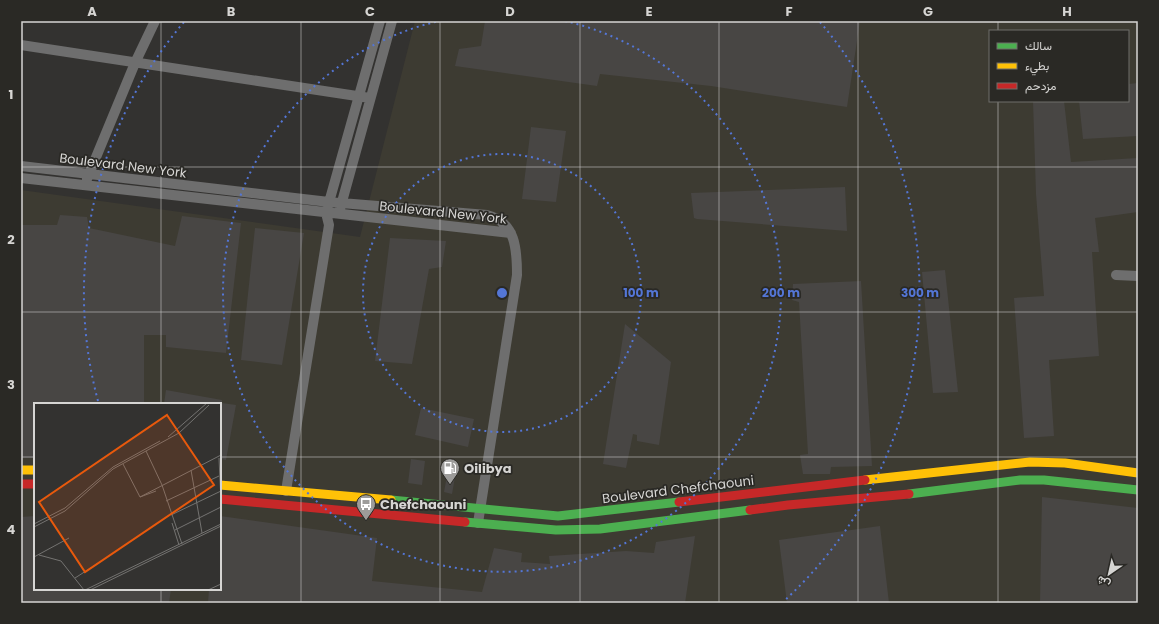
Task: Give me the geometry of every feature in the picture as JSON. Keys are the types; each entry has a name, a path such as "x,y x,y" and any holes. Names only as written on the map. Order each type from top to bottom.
{"street":[{"path":"84,185 135,63 155,21"},
{"path":"286,491 329,225 326,213 380,21"},
{"path":"329,225 339,214 392,21"},
{"path":"21,46 370,98"},
{"name":"Boulevard New York","path":"21,166 329,202 487,215 499,220 511,233"},
{"name":"Boulevard New York","path":"21,178 511,233"},
{"path":"478,523 517,275 517,252 511,233"},
{"path":"1116,275 1138,276"},
{"name":"Boulevard Chefchaouni","path":"221,485 558,516 998,464 1030,462 1065,463 1138,473"},
{"path":"21,470 34,470"},
{"path":"221,499 556,530 600,529 788,506 903,495 1020,480 1044,480 1138,490"},
{"path":"21,484 34,484"}],"shaded area":[{"path":"415,21 1138,21 1138,603 21,603 21,190 360,237"}],"building":[{"path":"485,21 860,21 847,107 711,86 600,74 597,86 455,66 459,49 481,46"},
{"path":"1138,83 1138,136 1083,139 1079,102 1129,102 1129,84"},
{"path":"1033,102 1064,102 1071,162 1138,158 1138,212 1095,218 1099,252 1092,252 1099,356 1049,360 1054,436 1024,438 1014,298 1044,296 1036,194"},
{"path":"531,127 566,131 556,202 522,199"},
{"path":"845,187 847,231 694,218 691,193"},
{"path":"60,215 87,217 89,228 175,246 182,216 241,223 226,353 166,347 166,335 144,335 144,403 34,403 34,458 21,458 21,225 57,225"},
{"path":"255,228 304,233 282,365 241,360"},
{"path":"390,238 446,241 442,267 429,269 412,364 375,361"},
{"path":"945,270 958,392 933,393 922,272"},
{"path":"861,281 872,466 831,467 830,474 803,474 800,455 808,454 799,302 792,300 793,284"},
{"path":"625,324 671,362 659,445 637,441 637,435 633,434 626,468 603,464"},
{"path":"166,390 222,400 222,403 236,405 226,460 221,459 221,403 164,403"},
{"path":"421,408 474,419 468,447 415,435"},
{"path":"411,459 425,461 422,485 408,483"},
{"name":"Oilibya","path":"447,476 455,477 452,494 444,492"},
{"path":"1042,497 1138,508 1138,603 1040,603"},
{"path":"34,516 34,590 171,590 169,603 21,603 21,517"},
{"path":"221,516 377,538 372,581 482,592 494,548 522,553 521,562 550,564 549,556 626,551 654,553 656,542 695,536 685,603 208,603 209,590 221,590"},
{"path":"880,526 889,603 787,603 779,540"}],"traffic: fast":[{"path":"909,494 1020,480 1044,480 1138,490"},
{"path":"391,500 558,516 679,502"},
{"path":"465,522 556,530 600,529 750,510"}],"traffic: slow":[{"path":"865,480 1030,462 1065,463 1138,473"},
{"path":"21,470 34,470"},
{"path":"221,485 391,500"}],"traffic: jam":[{"path":"679,502 865,480"},
{"path":"21,484 34,484"},
{"path":"750,510 909,494"},
{"path":"221,499 465,522"}],"place":[{"name":"Oilibya","path":"450,485"},
{"name":"Chefchaouni","path":"366,521"}]}
